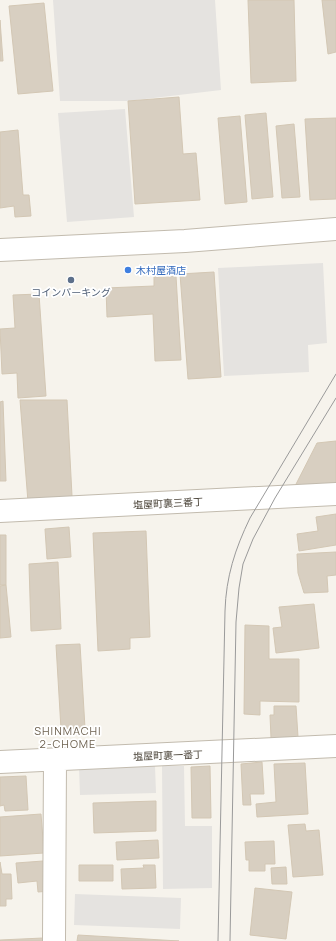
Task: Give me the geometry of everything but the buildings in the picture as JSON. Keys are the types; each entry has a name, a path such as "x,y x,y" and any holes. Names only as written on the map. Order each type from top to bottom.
{"street":[{"path":"0,250 185,241 336,228"},
{"name":"塩屋町裏三番丁","path":"0,511 336,494"},
{"name":"塩屋町裏一番丁","path":"0,762 336,746"},
{"path":"54,941 55,760"}],"shaded area":[{"path":"53,0 215,0 221,90 128,101 60,101"},
{"path":"125,109 134,217 67,222 58,113"},
{"path":"323,263 327,343 308,345 309,372 224,376 218,268"},
{"path":"155,766 156,793 80,795 79,767"},
{"path":"162,766 184,766 185,826 212,826 212,888 163,889"},
{"path":"75,894 181,898 180,929 74,925"}],"tram line":[{"path":"218,941 225,611 229,575 240,541 250,518 336,374"},
{"path":"230,941 236,622 243,564 253,539 275,498 336,398"}],"place":[{"name":"木村屋酒店","path":"128,270"},
{"name":"コインパーキング","path":"71,280"}],"district":[{"name":"SHINMACHI 2-CHOME","path":"68,737"}]}
